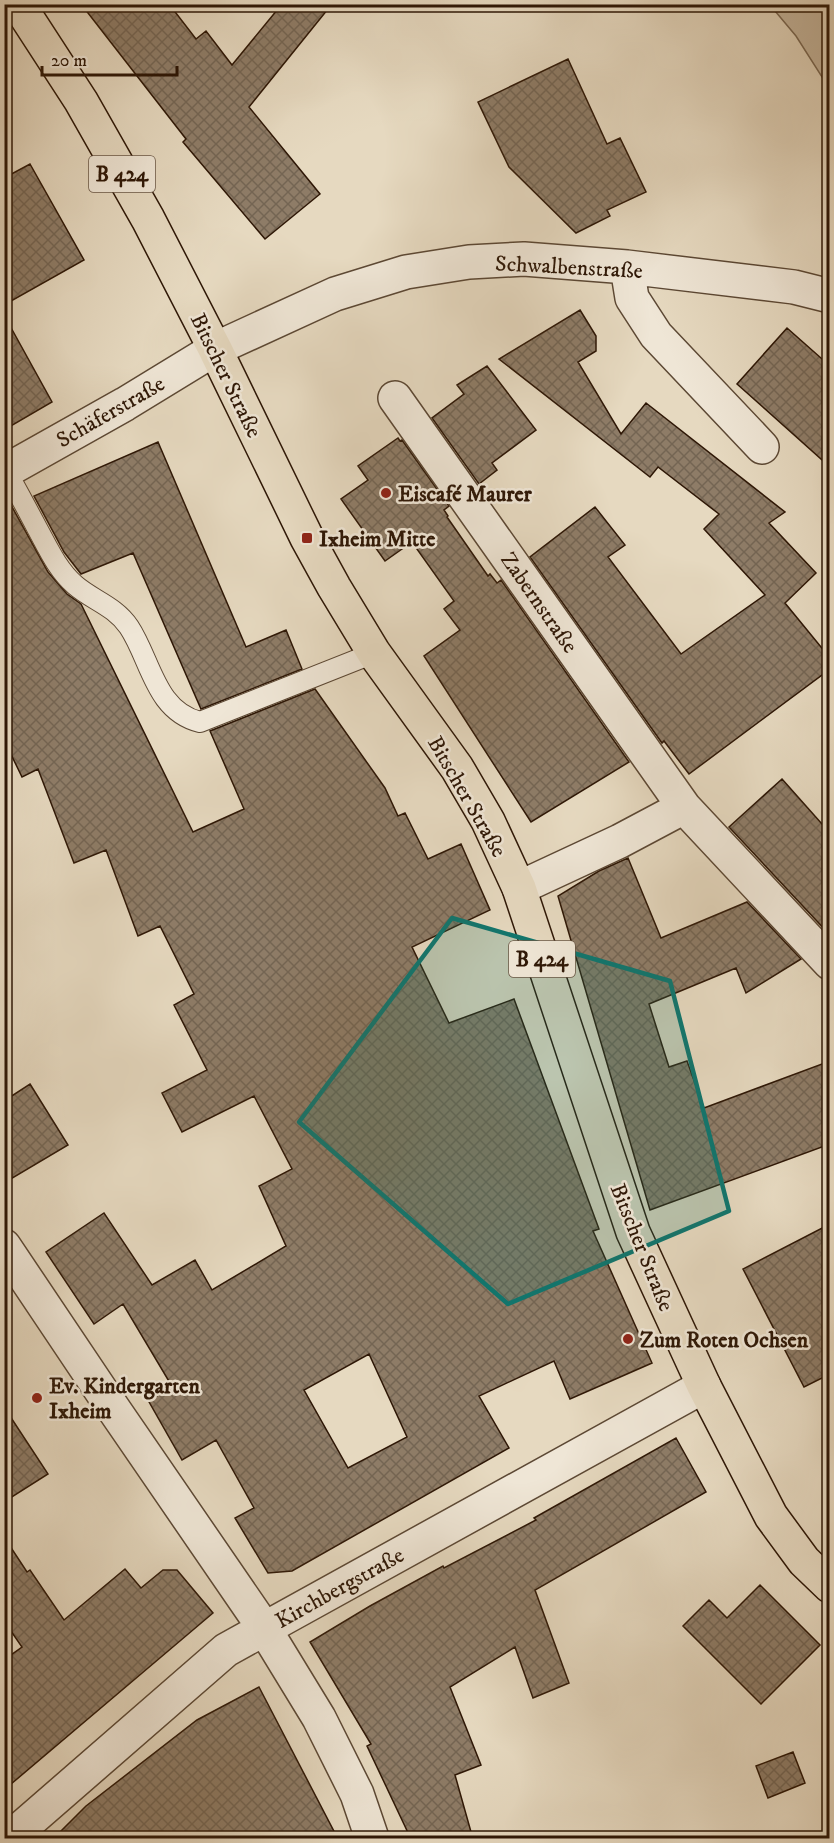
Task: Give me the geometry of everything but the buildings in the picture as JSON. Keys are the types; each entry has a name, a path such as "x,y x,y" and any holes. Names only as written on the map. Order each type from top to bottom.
{"main road":[{"name":"Bitscher Straße","path":"18,4 81,101 143,209 307,538 334,587 374,653 457,768 488,821 519,888 633,1232 704,1386 771,1516 804,1561 830,1586"}],"street":[{"name":"Schwalbenstraße","path":"215,350 334,294 406,272 469,262 524,259 627,267 794,287 830,296"},
{"path":"627,267 632,298 656,335 762,447"},
{"name":"Schäferstraße","path":"5,472 215,350"},
{"name":"Zabernstraße","path":"395,398 684,807 830,963"},
{"path":"519,888 620,841 684,807"},
{"path":"4,1246 264,1628 319,1718 357,1794 372,1839"},
{"name":"Kirchbergstraße","path":"10,1839 226,1650 704,1386"}],"lane":[{"path":"5,472 57,565 75,585 113,609 128,626 159,690 176,712 189,719 200,722 374,653"}],"highlighted area":[{"path":"452,918 670,981 729,1211 508,1304 299,1122"}],"shaded area":[{"path":"770,5 829,5 829,88 796,36"}],"place":[{"name":"Eiscafé Maurer","path":"386,493"},
{"name":"Ixheim Mitte","path":"307,538"},
{"name":"Zum Roten Ochsen","path":"628,1339"},
{"name":"Ev. Kindergarten Ixheim","path":"37,1398"}]}
